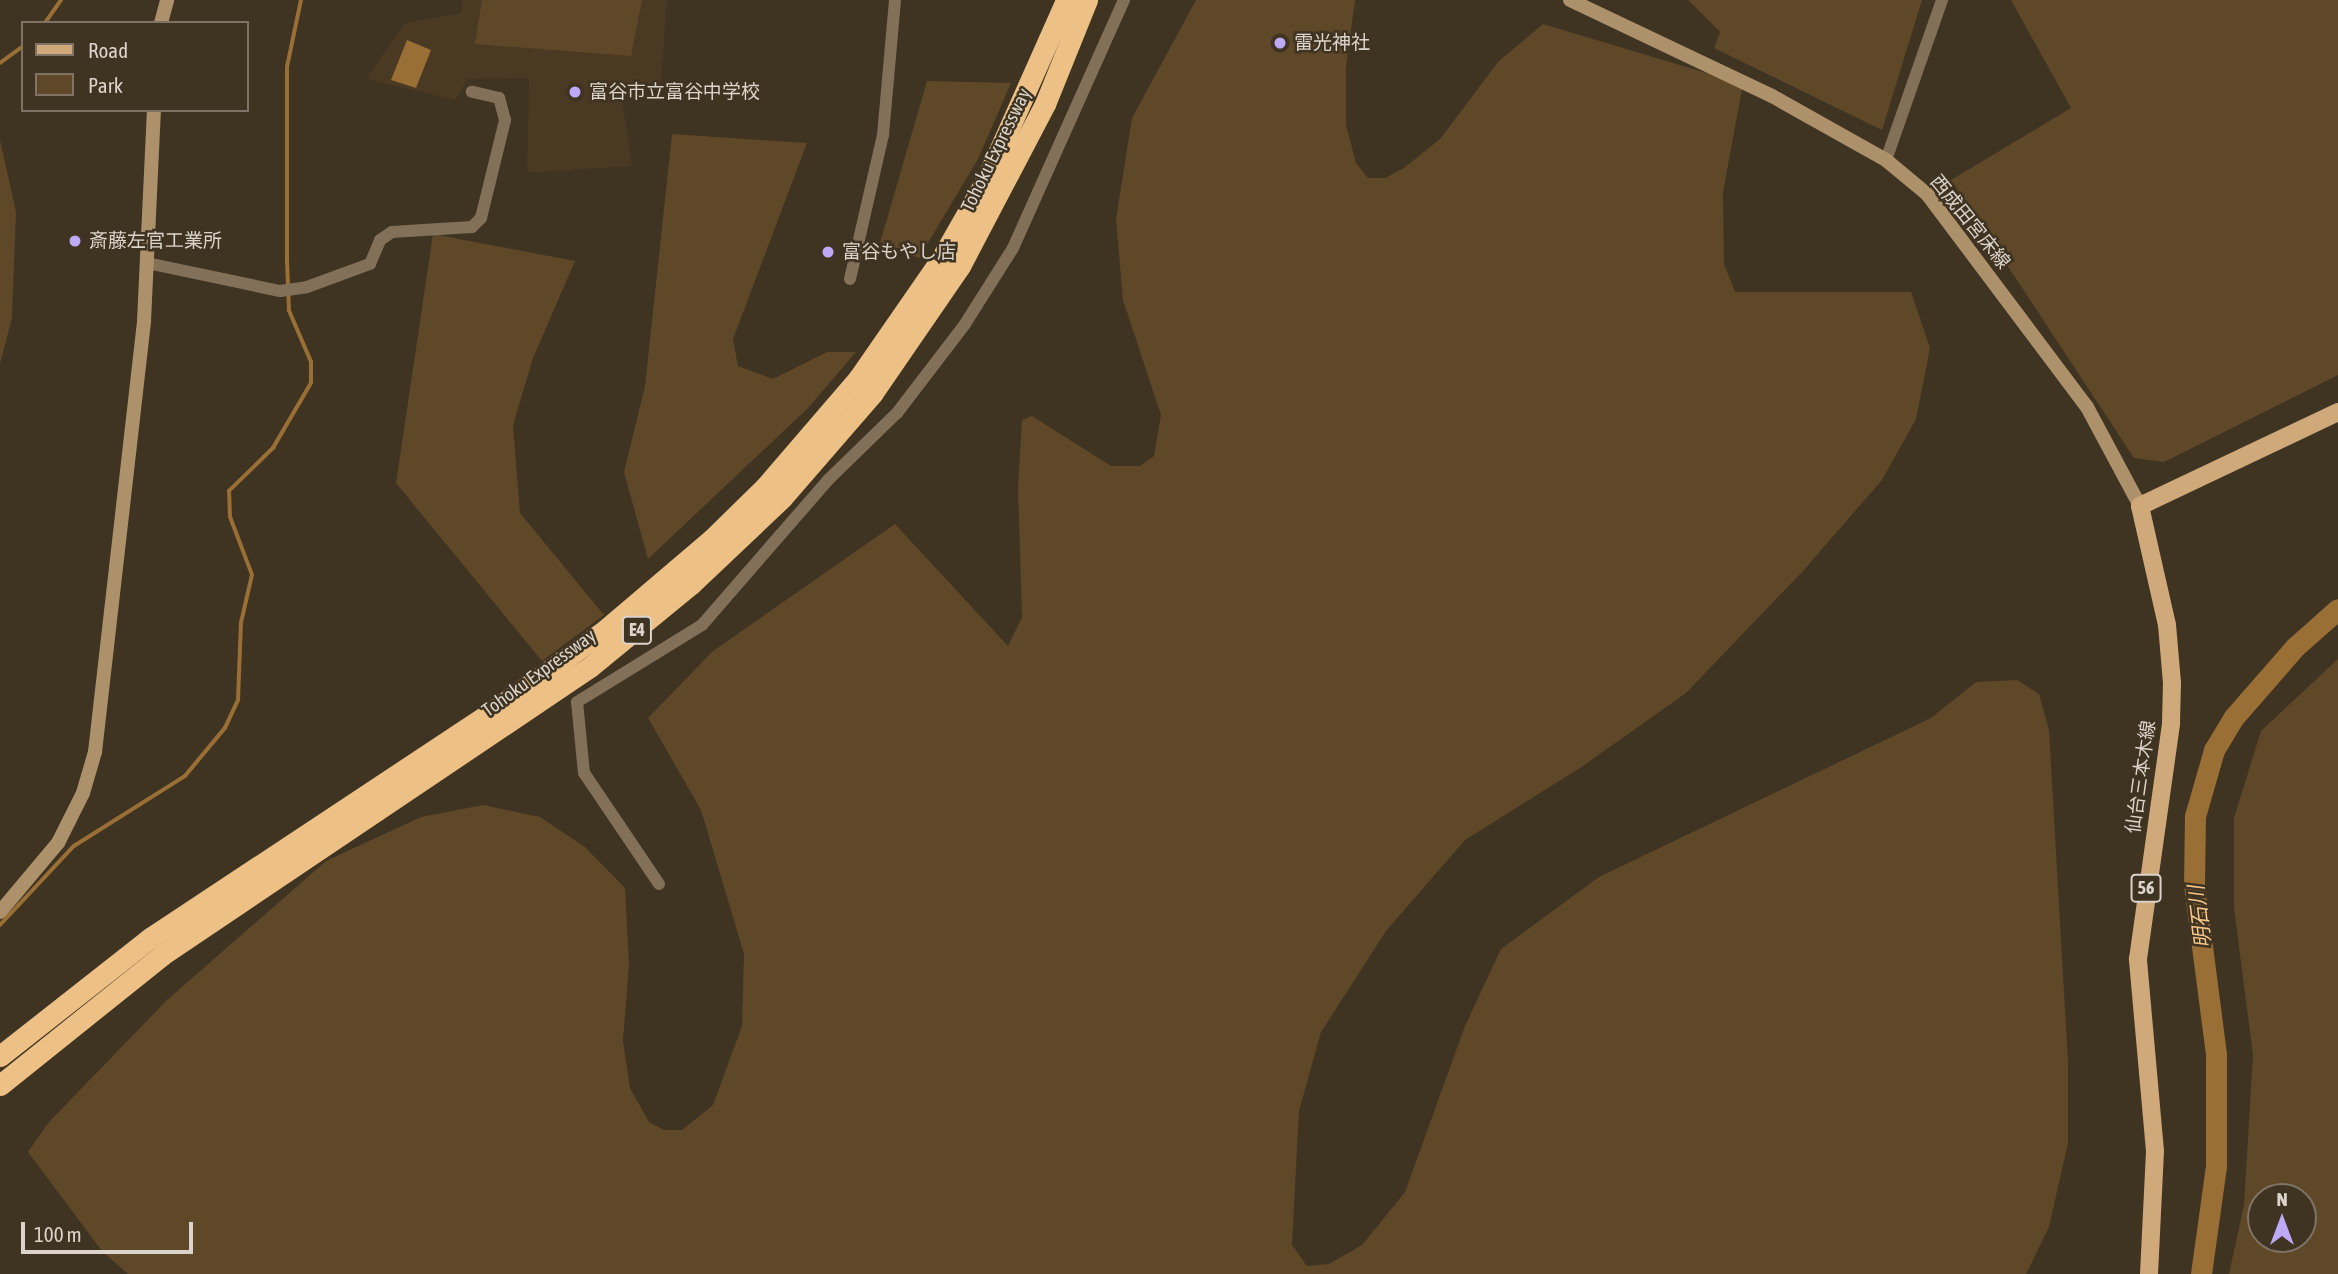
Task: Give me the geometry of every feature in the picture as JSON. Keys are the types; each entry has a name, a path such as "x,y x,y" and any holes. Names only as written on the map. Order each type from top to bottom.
{"highway":[{"name":"Tohoku Expressway","path":"0,1056 150,938 568,658 640,602 739,513 858,379 941,259 986,180 1066,0"},
{"name":"Tohoku Expressway","path":"0,1085 162,955 590,667 691,584 782,499 872,394 960,266 1022,152 1087,0"}],"main road":[{"path":"2140,506 2338,412"},
{"name":"仙台三本木線","path":"2140,506 2167,625 2172,684 2168,744 2138,959 2155,1151 2149,1274"}],"street":[{"path":"162,21 167,0"},
{"path":"850,279 883,135 895,0"},
{"path":"659,884 584,773 577,702 699,620 828,480 897,413 965,324 1035,204 1124,0"},
{"name":"西成田宮床線","path":"1570,0 1772,96 1886,160 1927,194 2087,407 2140,506"},
{"path":"1886,160 1942,0"},
{"path":"146,263 280,291 296,289 370,264 380,240 392,232 472,228 481,218 505,120 499,98 472,92"},
{"path":"0,912 58,843 83,793 95,752 144,321 154,112"}],"shaded area":[{"name":"富谷市立富谷中学校","path":"463,0 667,0 661,84 620,84 632,166 527,173 529,78 468,79 456,100 366,79 405,23 461,13"},
{"path":"407,40 431,50 416,88 391,80"}],"green space":[{"path":"482,0 642,0 631,56 475,44"},
{"path":"1196,0 1355,0 1346,67 1346,125 1356,163 1368,178 1385,178 1404,168 1440,139 1498,62 1543,24 1743,84 1723,192 1724,264 1735,292 1911,292 1930,348 1916,419 1882,480 1803,571 1686,693 1580,768 1465,840 1386,931 1321,1032 1299,1111 1292,1245 1307,1266 1329,1264 1362,1245 1405,1192 1465,1026 1501,949 1599,877 1931,718 1976,682 2017,680 2039,694 2049,730 2068,1062 2068,1143 2049,1227 2026,1274 128,1274 102,1251 28,1152 49,1122 167,1000 326,861 421,817 483,805 540,817 585,847 625,888 629,965 623,1041 630,1088 649,1122 664,1130 682,1130 713,1105 742,1026 744,954 701,810 648,718 713,651 895,524 1008,646 1022,617 1018,488 1022,420 1032,416 1111,466 1140,466 1154,456 1161,415 1123,300 1116,219 1132,118"},
{"path":"1688,0 1922,0 1882,130 1714,48 1720,32"},
{"path":"2011,0 2338,0 2338,375 2164,462 2134,458 1951,180 2071,108"},
{"path":"927,81 1011,83 978,159 919,258 880,243"},
{"path":"672,134 807,143 733,339 738,366 773,379 827,352 856,352 808,408 648,559 624,472 645,386"},
{"path":"0,140 16,212 12,318 0,364"},
{"path":"433,234 575,261 533,358 513,425 520,513 604,615 542,661 396,483"},
{"path":"2338,659 2338,1274 2229,1274 2244,1205 2253,1055 2234,908 2234,818 2261,731"}],"waterway":[{"path":"46,21 61,0"},
{"path":"0,925 74,846 185,776 225,728 238,700 241,623 252,575 230,517 229,491 273,448 311,383 311,362 289,311 287,262 287,67 301,0"},
{"path":"0,63 21,47"},
{"name":"明石川","path":"2201,1274 2216,1166 2216,1054 2194,885 2195,816 2214,750 2234,717 2295,647 2338,609"}],"place":[{"name":"雷光神社","path":"1280,43"},
{"name":"富谷市立富谷中学校","path":"575,92"},
{"name":"斎藤左官工業所","path":"75,241"},
{"name":"富谷もやし店","path":"828,252"}]}
